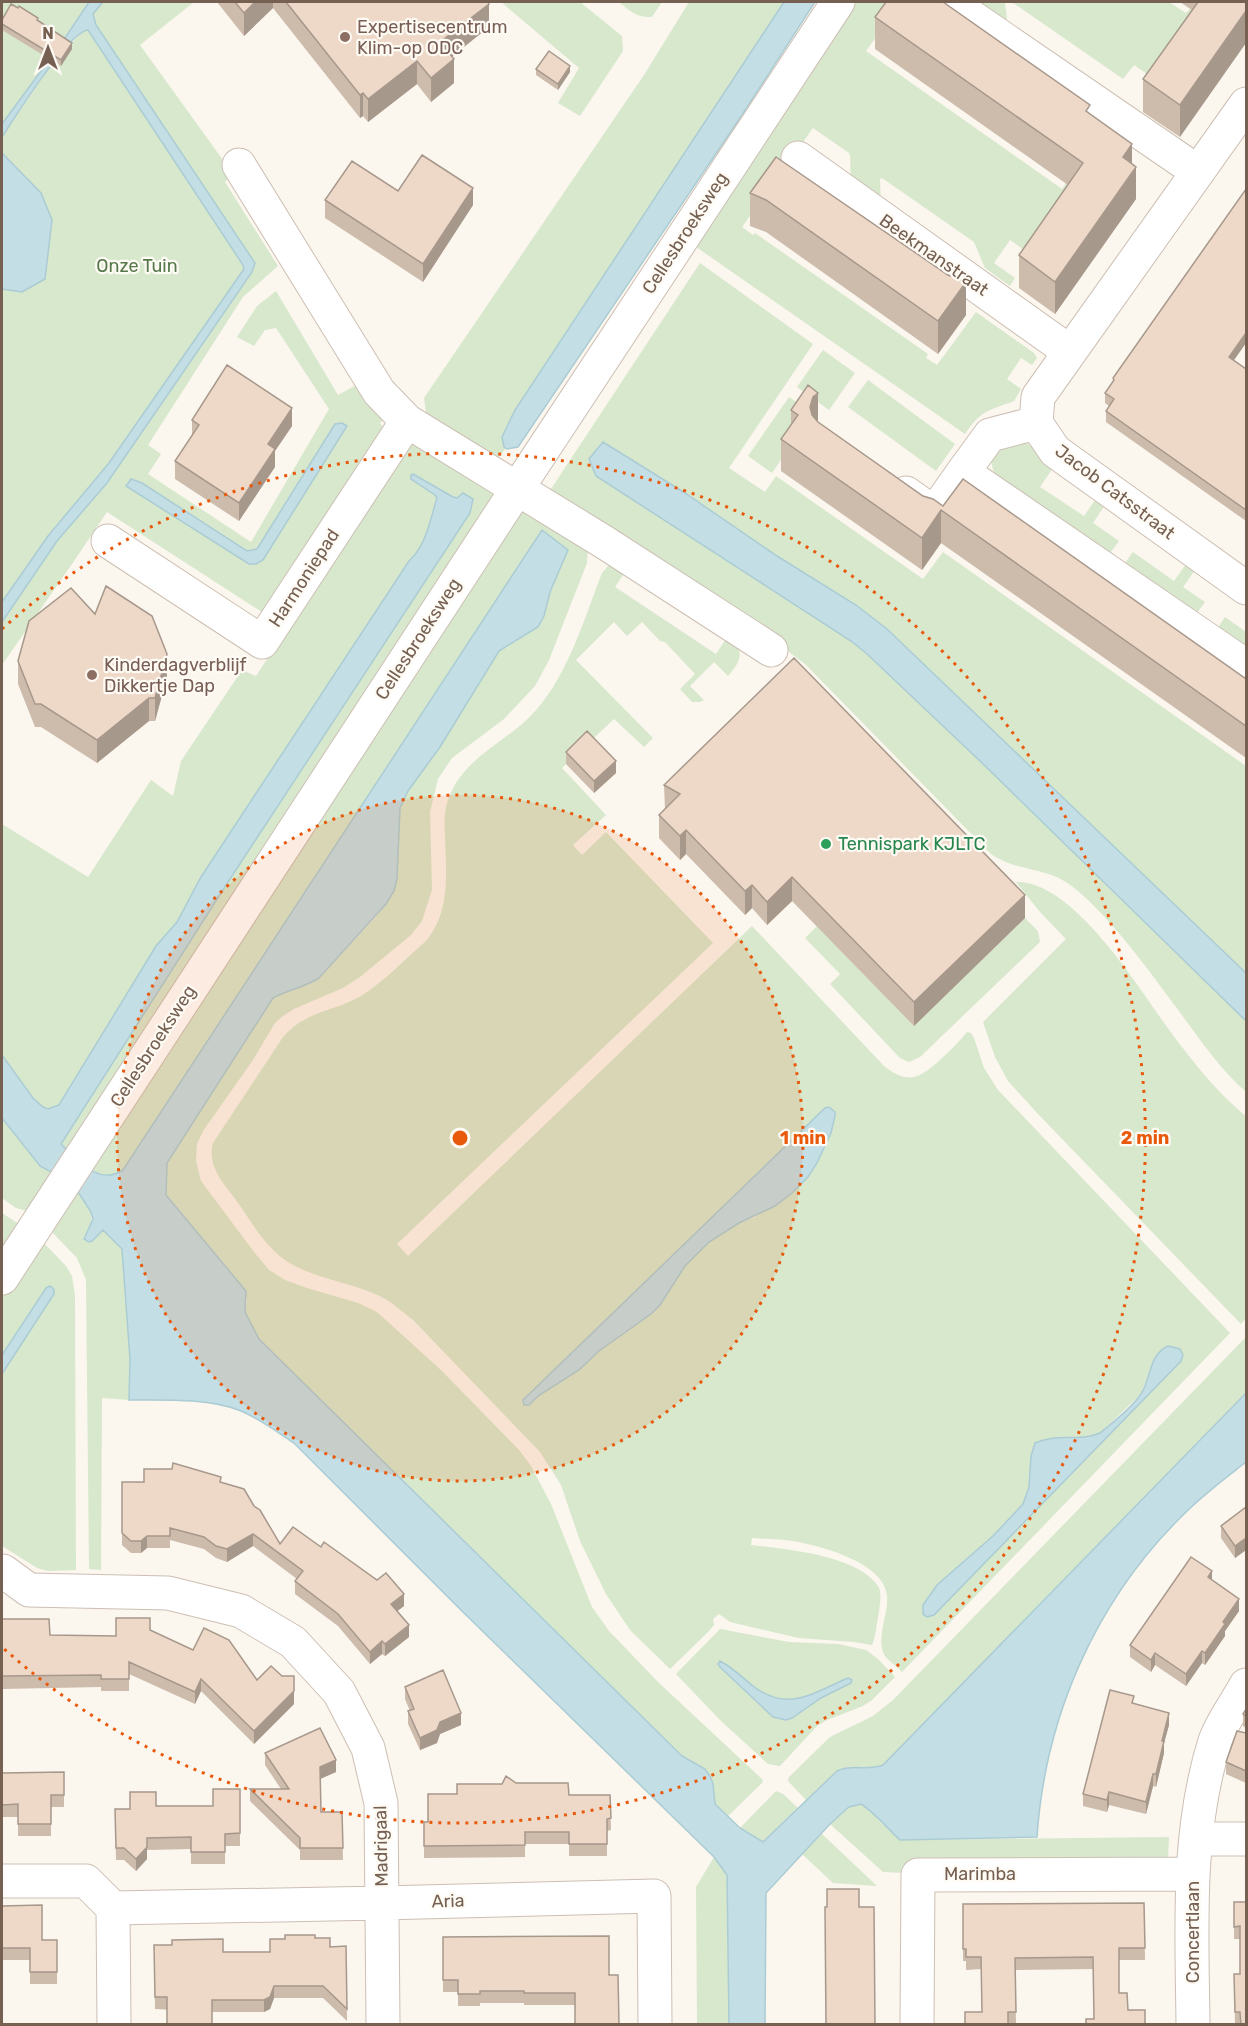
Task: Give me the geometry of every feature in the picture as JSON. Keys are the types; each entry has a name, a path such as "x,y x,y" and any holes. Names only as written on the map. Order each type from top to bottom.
{"street":[{"name":"Cellesbroeksweg","path":"2,1278 838,2"},
{"path":"950,2 1198,172"},
{"path":"886,480 934,513 990,435 1036,423 1038,398 1246,104"},
{"name":"Beekmanstraat","path":"798,158 1070,352"},
{"path":"239,165 379,392 407,421 771,650"},
{"name":"Harmoniepad","path":"108,541 262,642 407,421"},
{"name":"Jacob Catsstraat","path":"1036,423 1055,451 1246,588"},
{"path":"963,472 1246,666"},
{"name":"Madrigaal","path":"3,1571 29,1590 168,1593 241,1611 293,1642 339,1692 368,1748 381,1803 383,2025"},
{"name":"Concertlaan","path":"1193,2025 1192,1874 1198,1815 1216,1739 1246,1685"},
{"path":"1196,1839 1246,1839"},
{"name":"Marimba","path":"917,2025 918,1875 1192,1874"},
{"path":"2,1881 86,1881 113,1908 114,2025"},
{"name":"Aria","path":"113,1908 654,1896 655,2025"}],"green space":[{"path":"2,2 89,2 2,124"},
{"path":"103,2 194,2 140,45 233,174 225,182 278,266 243,297 148,445 161,454 148,474 251,542 329,409 276,328 265,330 254,346 237,337 257,306 276,291 338,395 360,383 387,415 380,423 383,427 262,612 107,512 2,665 2,622 57,541 107,483 252,272 96,25 93,14","holes":["347,426 263,559 126,486 142,483 248,551 257,549"]},
{"path":"501,2 580,2 622,36 623,51 580,116 558,103 579,68"},
{"path":"619,2 662,2 652,17 647,17 634,13"},
{"path":"689,2 784,2 515,410 502,437 506,448 493,464 427,421 424,398 644,75"},
{"path":"848,2 901,2 866,51 1062,189 1071,176 1083,185 1033,256 1010,240 994,263 1015,278 1010,286 985,268 974,242 882,178 880,179 881,204 851,184 849,153 813,128 742,227 753,235 755,233 928,354 926,358 937,365 976,312 1034,353 1037,358 1032,365 1021,358 1007,379 1021,389 1014,401 981,416 965,434 689,242"},
{"path":"973,2 1005,2 1008,28"},
{"path":"1012,2 1169,2 1186,13 1196,2 1207,10 1157,81 1134,65 1123,79"},
{"name":"Onze Tuin","path":"84,30 88,30 244,269 109,463 48,536 2,602 2,289 22,292 41,193 2,153 2,137 54,61"},
{"path":"700,263 813,344 729,468 765,492 776,476 923,579 943,552 1246,766 1246,973 887,629 856,605 604,442 866,653 1246,1021 1246,1092 1211,1054 1119,933 1078,891 1056,877 1013,865 991,854 806,665 771,638 553,493 551,489"},
{"path":"823,350 855,373 829,410 797,387"},
{"path":"868,380 955,444 936,471 848,407"},
{"path":"789,397 807,409 789,448 772,473 748,456"},
{"path":"417,440 492,486 496,500 71,1153 61,1144 228,882 470,513 473,499 461,495 453,497 413,474 411,479 436,495 437,499 420,548 409,561 201,877 177,922 156,946 59,1105 51,1109 38,1104 2,1055 2,824 88,877 151,780 173,796 181,761 242,670 256,676 405,447"},
{"path":"1024,441 1055,465 1040,487 1084,516 1098,496 1107,502 1093,523 1119,541 1107,557 994,474 991,461 995,444"},
{"path":"515,508 534,509 588,544 587,563 549,660 535,686 504,719 452,758 438,779 430,812 432,890 422,921 411,935 360,977 343,988 294,1009 275,1023 253,1060 203,1131 197,1144 196,1161 201,1181 269,1270 285,1280 358,1303 377,1312 441,1370 520,1451 531,1466 551,1504 592,1607 609,1631 659,1683 763,1780 728,1816 715,1804 713,1784 705,1769 682,1756 259,1339 245,1312 247,1300 235,1277 166,1195 167,1163 273,998 319,978 375,918 394,891 397,879 400,808 408,791 440,747 499,651 537,627 544,616 550,592 568,550 542,530 123,1170 108,1176 85,1167"},
{"path":"1133,552 1174,581 1189,560 1198,566 1183,587 1205,602 1194,617 1123,566"},
{"path":"615,565 627,569 615,587 716,654 728,636 737,646 740,656 728,676 714,662 690,686 704,700 700,702 692,702 680,689 695,674 665,642 660,641 642,622 627,636 614,622 576,660 653,738 644,747 614,719 562,768 606,815 573,845 582,855 606,832 713,943 397,1244 408,1256 752,926 884,1066 900,1076 920,1075 948,1053 967,1032 971,1033 984,1068 998,1090 1230,1333 902,1672 885,1656 882,1649 887,1596 884,1585 876,1575 852,1559 823,1548 792,1541 752,1538 751,1545 838,1560 868,1576 878,1586 880,1593 878,1618 872,1645 799,1638 730,1622 719,1614 713,1619 714,1625 708,1632 670,1669 630,1630 606,1594 580,1541 561,1485 540,1452 413,1320 395,1306 380,1296 306,1271 277,1254 256,1230 220,1178 212,1158 213,1143 283,1037 301,1021 351,1001 370,990 426,941 440,917 443,904 446,863 445,821 450,795 457,781 467,769 526,720 548,694 567,662 602,573 608,566","holes":["829,1108 835,1112 831,1133 808,1177 755,1217 739,1223 709,1242 685,1266 660,1305 651,1314 599,1351 579,1370 538,1396 529,1405 524,1405 523,1400 824,1109","1168,1346 1181,1361 934,1615 927,1617 993,1536 1023,1504 1029,1487 1033,1448 1080,1437 1092,1437 1100,1433 1141,1394 1154,1360"]},
{"path":"1225,617 1246,632 1246,655 1215,632"},
{"path":"1016,882 1037,886 1059,898 1080,916 1121,962 1194,1062 1214,1086 1246,1116 1246,1318 1241,1324 1038,1114 1008,1081 995,1057 983,1022 1066,939"},
{"path":"1025,918 1038,931 1040,942 920,1057 909,1062 900,1058 830,984 840,974 805,938 817,926 914,1025"},
{"path":"2,1118 40,1166 57,1177 27,1211 16,1208 2,1198"},
{"path":"73,1184 91,1212 92,1224 84,1237 103,1229 122,1249 130,1359 129,1400 102,1398 101,1570 89,1569 86,1280 77,1258 50,1230"},
{"path":"2,1213 25,1228 2,1262"},
{"path":"44,1243 66,1266 72,1276 75,1296 76,1570 48,1571 37,1568 2,1546 2,1374 53,1294 2,1355 2,1292"},
{"path":"1246,1337 1246,1393 883,1766 870,1769 841,1769 807,1801 788,1781 789,1777 830,1737 873,1716 893,1700"},
{"path":"720,1629 789,1642 838,1644 866,1650 895,1677 863,1706 817,1726 780,1766 768,1764 720,1720 676,1674","holes":["722,1662 758,1690 789,1701 806,1697 848,1678 836,1690 792,1718 780,1719 773,1717 720,1667"]},
{"path":"776,1791 783,1794 798,1808 763,1842 740,1828"},
{"path":"854,1804 861,1804 869,1808 879,1821 901,1840 1169,1837 1168,1861 906,1873 883,1872 830,1824"},
{"path":"822,1834 877,1886 833,1883 802,1854"},
{"path":"714,1857 727,1875 729,2024 697,2024 696,1887"}],"water":[{"path":"89,2 103,2 93,14 96,25 255,263 252,272 107,483 57,541 2,622 2,602 48,536 109,463 244,269 88,30 79,34 55,59 2,137 2,124"},
{"path":"784,2 815,2 742,115 518,447 507,449 504,447 502,437 515,410"},
{"path":"2,153 41,193 52,220 45,279 22,292 2,289"},
{"path":"342,423 347,426 263,560 256,564 249,564 126,486 131,479 142,483 247,551 257,549 335,424"},
{"path":"603,442 856,605 887,629 1246,973 1246,1021 866,653 851,641 596,476 589,459"},
{"path":"413,474 453,497 457,498 463,493 473,499 470,513 228,882 61,1144 82,1164 97,1173 114,1174 123,1170 542,530 568,550 550,592 544,616 538,627 499,651 440,747 408,791 400,808 397,879 394,891 386,904 319,978 273,998 167,1163 166,1195 246,1291 245,1312 259,1339 682,1756 705,1769 713,1784 715,1804 740,1828 763,1842 837,1771 883,1765 1246,1393 1246,1462 1196,1503 1150,1551 1123,1587 1080,1664 1063,1706 1051,1748 1042,1792 1037,1837 900,1840 861,1804 849,1807 830,1824 766,1893 765,2024 729,2024 727,1875 714,1857 294,1443 255,1418 228,1407 186,1401 129,1400 130,1359 122,1249 103,1230 92,1241 84,1239 93,1219 73,1184 40,1166 2,1118 2,1055 33,1098 43,1107 48,1109 59,1105 156,946 177,922 201,877 409,561 420,548 437,498 411,479"},
{"path":"829,1107 835,1112 831,1133 808,1177 792,1193 775,1206 739,1223 709,1242 685,1266 660,1305 651,1314 599,1351 579,1370 538,1396 529,1405 524,1405 523,1400 825,1108"},
{"path":"50,1286 54,1289 54,1294 2,1374 2,1355 46,1288"},
{"path":"1168,1346 1180,1349 1183,1355 1181,1361 934,1615 927,1617 923,1614 923,1605 937,1585 993,1536 1023,1504 1029,1487 1031,1456 1035,1443 1051,1438 1084,1437 1100,1433 1137,1400 1157,1355"},
{"path":"720,1661 753,1686 778,1698 800,1698 848,1678 852,1680 851,1683 821,1698 786,1720 773,1717 720,1667 718,1664"}],"building":[{"path":"235,2 255,2 244,13"},
{"path":"286,2 488,2 489,4 440,42 454,59 431,78 417,61 368,99 363,93 360,95"},
{"path":"886,2 943,2 1090,105 1086,111 1132,144 1123,157 1136,167 1055,282 1019,255 1083,163 875,17"},
{"path":"1198,2 1246,2 1246,11 1180,105 1143,79"},
{"path":"11,4 18,8 19,6 38,18 37,20 72,43 61,60 2,24"},
{"path":"549,51 570,66 558,84 536,69"},
{"path":"422,155 473,188 423,264 325,200 352,161 398,191"},
{"path":"776,157 948,275 966,282 938,321 766,200 750,193"},
{"path":"1246,189 1246,333 1229,357 1246,369 1246,510 1106,411 1114,399 1105,393 1114,380 1113,378"},
{"path":"227,365 292,408 268,444 275,449 239,503 175,461 199,425 192,420"},
{"path":"808,385 818,393 813,397 810,407 812,415 818,422 923,496 943,506 963,479 1246,679 1246,726 941,510 922,538 781,439 798,415 791,410"},
{"path":"106,586 152,616 167,654 155,698 149,698 97,740 41,704 35,704 18,661 29,621 71,588 95,614"},
{"path":"794,658 1025,895 914,1002 792,877 767,902 752,885 745,891 686,830 680,836 659,815 680,794 664,785"},
{"path":"587,731 616,761 594,781 566,752"},
{"path":"173,1463 221,1477 220,1482 244,1489 254,1506 260,1510 280,1544 293,1527 321,1547 324,1542 377,1580 386,1573 404,1594 391,1604 409,1625 385,1644 382,1641 370,1652 338,1614 295,1581 303,1571 253,1534 227,1549 216,1546 204,1537 170,1528 170,1536 147,1536 141,1541 131,1541 122,1533 122,1482 144,1482 144,1469 172,1469"},
{"path":"1246,1507 1246,1538 1235,1546 1221,1526"},
{"path":"1191,1557 1212,1571 1208,1577 1239,1599 1205,1653 1202,1651 1186,1674 1155,1653 1151,1660 1130,1645"},
{"path":"116,1618 150,1618 150,1630 193,1650 204,1628 229,1640 257,1680 271,1666 282,1676 294,1676 294,1691 254,1731 201,1679 195,1692 129,1662 129,1679 101,1679 101,1675 2,1676 2,1619 49,1619 50,1635 116,1636"},
{"path":"443,1670 461,1713 440,1722 437,1730 420,1738 408,1711 414,1709 405,1687"},
{"path":"1110,1690 1134,1696 1132,1703 1169,1713 1156,1774 1153,1774 1146,1802 1109,1792 1107,1800 1083,1794"},
{"path":"320,1728 336,1760 320,1767 321,1812 342,1812 343,1848 300,1848 300,1838 250,1789 289,1789 265,1753"},
{"path":"1237,1731 1246,1733 1246,1771 1226,1762"},
{"path":"64,1772 64,1795 51,1795 51,1824 18,1824 18,1804 2,1805 2,1773"},
{"path":"506,1776 516,1783 568,1783 569,1795 610,1795 611,1818 607,1819 607,1844 569,1844 569,1832 525,1832 525,1845 424,1846 424,1822 428,1822 428,1794 457,1794 457,1784 502,1784"},
{"path":"213,1789 240,1789 240,1833 225,1834 225,1852 191,1852 191,1837 147,1838 147,1847 136,1859 124,1848 116,1848 115,1809 130,1809 130,1792 156,1792 156,1806 213,1806"},
{"path":"827,1889 859,1889 859,1907 874,1907 875,2025 826,2025 825,1907 827,1907"},
{"path":"1234,1902 1246,1902 1246,2025 1241,2025 1240,2012 1235,2012 1234,1974 1240,1974 1240,1926 1234,1927"},
{"path":"1144,1903 1145,1948 1119,1948 1119,1993 1127,1993 1128,2010 1145,2010 1145,2025 1086,2025 1086,2019 1094,2019 1093,1957 1015,1958 1016,2012 1008,2012 1008,2025 965,2025 965,2012 982,2012 981,1957 966,1957 966,1949 963,1949 963,1904"},
{"path":"42,1905 42,1940 57,1940 57,1972 30,1972 30,1948 2,1948 2,1906"},
{"path":"285,1935 315,1935 315,1938 330,1938 330,1947 346,1946 347,2009 323,1986 274,1986 270,1997 264,2000 212,2000 212,2025 167,2025 167,1997 155,1997 154,1945 172,1945 172,1940 223,1939 223,1952 270,1952 270,1939 285,1939"},
{"path":"609,1936 609,1975 618,1975 619,2025 575,2025 575,1993 480,1991 480,1994 458,1994 458,1980 443,1980 443,1937"}],"place":[{"name":"Expertisecentrum Klim-op ODC","path":"345,37"},
{"name":"Kinderdagverblijf Dikkertje Dap","path":"92,675"},
{"name":"Tennispark KJLTC","path":"826,844"}]}
